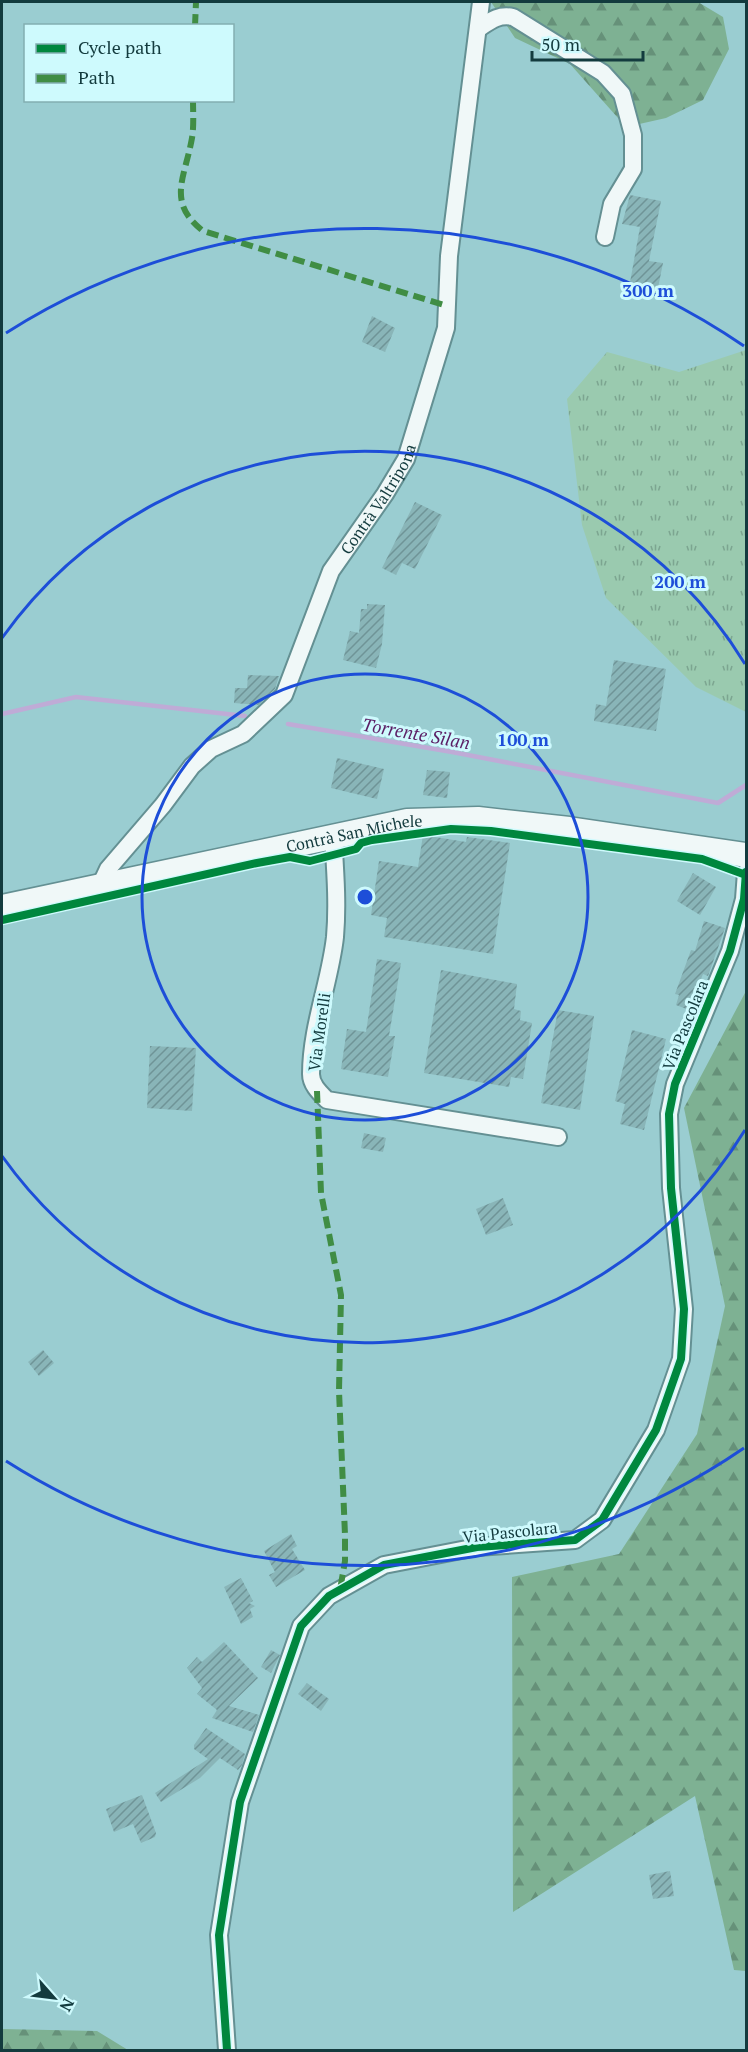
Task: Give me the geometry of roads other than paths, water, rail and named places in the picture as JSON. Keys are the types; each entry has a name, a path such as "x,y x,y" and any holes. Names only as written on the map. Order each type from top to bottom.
{"main road":[{"name":"Contrà San Michele","path":"2,907 101,884 407,821 478,819 569,829 747,855"}],"street":[{"name":"Contrà Valtripona","path":"101,884 108,869 163,806 192,766 211,749 243,734 284,695 331,571 385,494 406,459 446,328 449,256 481,2"},
{"path":"478,29 495,18 504,15 513,17 603,73 621,94 633,135 633,169 612,204 605,237"},
{"name":"Via Morelli","path":"333,835 336,888 335,938 314,1045 311,1077 317,1091 327,1100 558,1137"},
{"name":"Via Pascolara","path":"227,2050 219,1935 240,1802 288,1656 301,1626 329,1596 384,1565 477,1547 575,1540 602,1520 656,1430 681,1359 684,1309 671,1188 669,1114 675,1084 730,951 744,898 747,872"}],"waterway":[{"name":"Torrente Silan","path":"2,714 76,697 245,716"},
{"name":"Torrente Silan","path":"288,724 452,752 718,803 746,785"}]}
